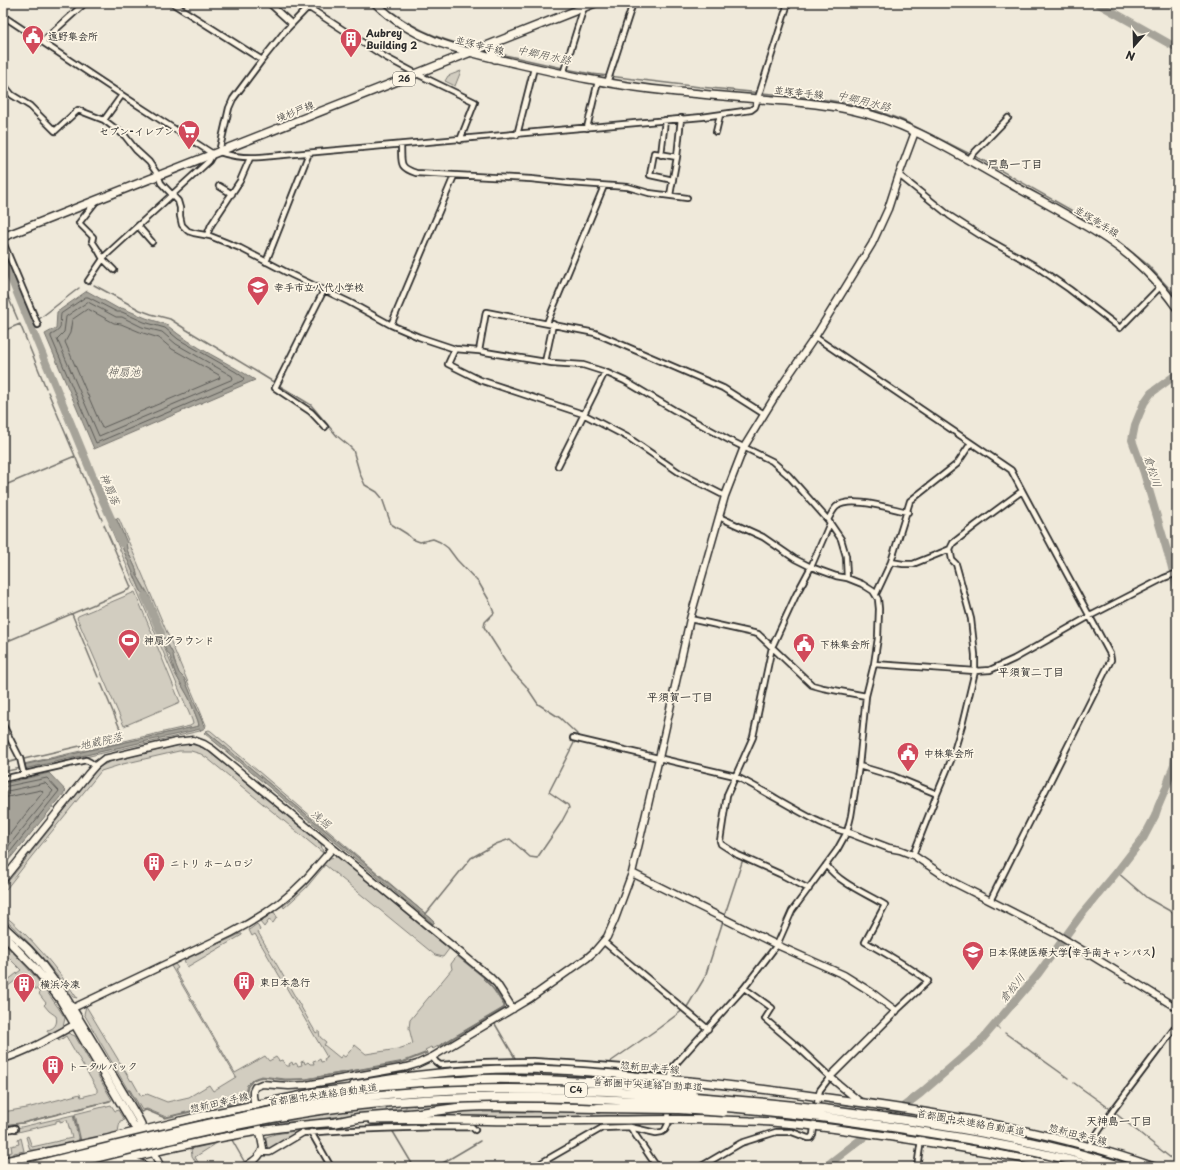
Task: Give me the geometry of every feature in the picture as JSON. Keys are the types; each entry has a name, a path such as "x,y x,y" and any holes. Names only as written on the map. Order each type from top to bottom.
{"highway":[{"path":"313,1093 365,1087 481,1079 536,1079 626,1084 779,1100 794,1106"},
{"name":"首都圏中央連絡自動車道","path":"28,1167 137,1140 270,1111 365,1097 418,1092 552,1089 689,1096 794,1106 912,1121 1015,1139 1067,1151 1124,1167"},
{"name":"首都圏中央連絡自動車道","path":"59,1167 148,1145 284,1116 340,1107 458,1097 514,1096 687,1104 825,1117 934,1133 1064,1158 1096,1167"},
{"path":"334,1123 358,1118 420,1113 464,1107 491,1106 679,1109 765,1114 784,1112"},
{"path":"3,1162 141,1131"},
{"path":"90,1167 153,1152"}],"main road":[{"name":"並塚幸手線","path":"375,3 391,17 416,33 443,45 469,53 534,68 607,83 666,91 823,104 882,118 971,156 1107,238 1138,262 1171,299 1177,308"},
{"name":"境杉戸線","path":"3,238 158,175 595,3"},
{"path":"495,43 492,51 495,59"},
{"path":"3,926 39,961 73,1008 141,1124 141,1131"},
{"path":"3,935 25,956 47,981 60,999 76,1024 134,1126 141,1131 153,1152 209,1139 260,1130 375,1120 537,1121 668,1119 749,1121 856,1131 922,1140 1009,1155 1064,1167"},
{"name":"惣新田幸手線","path":"141,1131 186,1119 255,1104 401,1077 443,1072 529,1069 582,1071 671,1079 761,1088 860,1102 1020,1130 1088,1146 1154,1167"},
{"path":"186,1119 179,1128 179,1135 182,1139 209,1139"}],"street":[{"path":"42,42 85,3"},
{"path":"172,3 262,60"},
{"path":"269,3 292,24"},
{"path":"607,83 633,3"},
{"path":"3,16 122,95 216,153 250,158 517,135 720,115 750,110 755,107 788,3"},
{"path":"88,281 105,256 216,153 232,99 262,60 310,5 385,57 475,102 460,140"},
{"path":"563,74 584,7"},
{"path":"517,135 534,68"},
{"path":"587,128 598,81"},
{"path":"3,84 12,95 30,106 55,131 78,110 104,120 125,136 136,150 149,162 158,175 161,183 180,204 180,216 184,227 188,231 207,235 240,248 349,302 391,325 419,337 455,349 479,351 545,362 583,365 605,372 625,381 695,422 772,461 788,475 829,522 840,539 846,556 847,578"},
{"path":"104,120 122,95"},
{"path":"716,132 720,115"},
{"path":"670,195 677,157 681,118"},
{"path":"971,156 1008,118"},
{"path":"661,155 664,120"},
{"path":"244,1167 255,1160 262,1152 263,1145 253,1091 255,1087 262,1084 289,1086 306,1085 407,1067 432,1057 513,1009 587,958 604,942 615,919 632,874 690,619 725,496 744,447 815,337 872,244 888,209 915,132"},
{"path":"401,145 402,165 406,170 416,173 531,179 628,187 649,193 687,198"},
{"path":"266,262 309,152"},
{"path":"673,180 650,175 654,153 677,157"},
{"path":"207,235 211,225 240,181 250,158"},
{"path":"899,175 950,216 983,237 1037,267 1069,289 1120,328 1160,287"},
{"path":"391,325 454,176"},
{"path":"219,186 232,194"},
{"path":"547,323 604,186"},
{"path":"98,200 79,223 93,237 92,241 103,259 114,270"},
{"path":"138,226 152,242"},
{"path":"3,242 38,325"},
{"path":"94,255 98,250"},
{"path":"324,290 275,388 311,412 326,427"},
{"path":"479,351 486,312 595,333 723,388 764,414"},
{"path":"545,362 553,324"},
{"path":"815,337 1011,470 1110,654 1111,660 990,901"},
{"path":"455,349 448,364 480,380 583,414 629,438 680,472 725,496"},
{"path":"558,466 605,372"},
{"path":"876,594 891,562 908,512 910,501 957,464 971,443"},
{"path":"913,855 952,758 962,725 975,671 971,619 956,564 952,560 950,549 953,543 1022,490"},
{"path":"809,889 738,855 721,844 727,796 753,737 772,647 796,595 811,567 836,507 840,504 858,502 908,512"},
{"path":"534,1167 602,1128 630,1127 660,1133 665,1130 668,1119 671,1070 744,988 777,945 792,911 826,866 847,832 859,766 866,696 874,664 878,638 880,609 876,594 862,584 811,567 795,559 763,537 719,517"},
{"path":"891,562 913,564 950,549"},
{"path":"874,664 975,671 990,670 1164,578 1177,574"},
{"path":"690,619 758,634 812,684 822,688 866,696"},
{"path":"3,725 20,758 24,774"},
{"path":"573,738 736,776 812,818 837,830 847,832 889,848 913,855 955,883 1057,935 1177,1008"},
{"path":"3,880 95,766 104,759 186,740 199,742 212,748 489,976 497,984 513,1009"},
{"path":"3,779 86,760 95,766"},
{"path":"859,766 894,776 937,794"},
{"path":"73,1008 232,933 250,923 282,902 333,848"},
{"path":"700,1167 741,1143 776,1132 792,1132 811,1138 813,1135 820,1090 830,1077 928,981 893,957 865,942 885,905 846,883 833,874 826,866"},
{"path":"632,874 777,945 844,975 871,992 896,1012"},
{"path":"604,942 708,1029"},
{"path":"744,988 772,1008 765,1019 860,1102"},
{"path":"3,1059 47,1041 76,1024"},
{"path":"1074,1167 1114,1108 1177,1025"},
{"path":"432,1057 440,1065 533,1061 671,1070"},
{"path":"917,1167 926,1113"},
{"path":"262,1152 270,1152 302,1133 311,1132 349,1129 472,1127 475,1130"},
{"path":"630,1127 657,1167"},
{"path":"3,1130 12,1128 15,1129"},
{"path":"311,1132 331,1167"},
{"path":"153,1152 161,1167"},
{"path":"112,1167 135,1161 142,1163 146,1167"}],"shaded area":[{"path":"461,71 455,86 445,81 448,76"},
{"path":"116,518 119,519 206,725 205,728 184,678 179,673 172,652 162,634 160,623 149,595 137,575 136,569 127,550 126,541"},
{"path":"113,520 123,549 140,589 150,607 164,647 176,675 189,698 199,726 23,765 190,726 193,724 109,524 110,521"},
{"name":"神扇グラウンド","path":"135,592 180,702 124,726 77,618 78,616"},
{"path":"200,728 200,731 72,760 72,758"},
{"path":"206,731 211,731 433,920"},
{"path":"184,744 197,745 208,751 321,844 323,853 207,758 201,754 191,751 179,751 123,764 101,771 3,893 3,888 101,766 112,761"},
{"path":"66,759 66,762 25,772 24,769"},
{"path":"338,857 449,949 443,957 435,955 325,865 306,888 284,908 283,906 307,883 329,858"},
{"path":"274,912 277,917 273,923 269,920 264,927 260,922"},
{"path":"3,914 14,923 43,953 77,998 73,997 49,965 3,918"},
{"path":"257,924 260,930 258,932 316,1033 319,1031 320,1037 326,1042 324,1045 340,1058 342,1055 345,1057 355,1045 366,1054 398,1049 413,1044 409,1028 410,1020 452,969 451,964 457,956 484,978 483,979 493,989 504,1006 433,1049 431,1047 425,1050 427,1052 404,1061 307,1079 285,1079 262,1076 253,1079 247,1085 245,1092 227,1102 166,1117 147,1109 142,1110 130,1090 128,1090 84,1014 86,1006 141,1096 147,1094 167,1102 189,1097 209,1085 213,1091 236,1077 171,966 175,964 178,968 175,970 235,1073 265,1056 269,1061 276,1057 279,1061 282,1060 286,1066 290,1066 289,1064 292,1062 293,1065 296,1063 298,1066 302,1065 301,1062 304,1061 305,1064 308,1062 310,1064 314,1064 313,1061 316,1060 317,1061 320,1059 321,1062 325,1061 324,1059 327,1057 255,934 252,936 249,930"},
{"path":"240,934 242,935 187,967 184,960"},
{"path":"3,943 36,978 51,998 65,1018 63,1027 49,1034 47,1030 55,1025 57,1021 56,1016 44,1005 46,1003 39,994 40,993 37,989 35,989 24,974 3,990 3,984 21,970 3,952"},
{"path":"68,1033 75,1036 112,1100 22,1123 3,1125 3,1112 27,1108 80,1094 81,1097 97,1093 97,1089 66,1036 59,1041 57,1039"},
{"path":"502,1072 545,1073 602,1076 662,1084 552,1077 532,1075 531,1073 488,1074 414,1079 459,1074"},
{"path":"467,1083 533,1083 533,1086 315,1100 259,1108 260,1106 322,1094"},
{"path":"247,1092 247,1098 242,1102 227,1105"},
{"path":"531,1100 531,1102 485,1102 376,1114 333,1117 264,1126 262,1124 320,1114 386,1106 386,1110 406,1108 406,1104 413,1104 413,1106 433,1103"},
{"path":"111,1105 115,1111 118,1110 124,1120 120,1121 118,1132 81,1141 75,1114"},
{"path":"250,1108 252,1110 186,1125 190,1122"},
{"path":"551,1109 666,1112 665,1116 553,1118 424,1116 467,1110 483,1112 531,1112"},
{"path":"73,1115 79,1142 41,1150 30,1150 26,1137 28,1136 32,1147 72,1138 67,1120 60,1122 60,1120 56,1121 56,1123 18,1132 17,1128"},
{"path":"302,1130 270,1149 267,1147 266,1137 275,1134"},
{"path":"21,1138 24,1151 3,1157 3,1154 12,1152 11,1146 19,1144 18,1140"},
{"path":"217,1143 195,1157 201,1167 199,1167 192,1156 191,1149"}],"water":[{"name":"神扇池","path":"87,291 119,309 122,308 168,325 178,334 199,348 255,380 94,449 45,334 56,328 57,312"},
{"path":"116,518 126,541 127,550 136,569 137,575 148,595 160,623 162,634 173,654 179,673 184,678 205,728 24,769 23,765 199,726 189,698 176,675 170,656 164,647 150,607 140,589 123,549 113,520"},
{"path":"206,731 433,920 434,923 433,924 204,733"},
{"path":"49,773 66,791 3,867 3,784"}],"waterway":[{"name":"中郷用水路","path":"381,3 391,11 424,31 472,47"},
{"path":"1097,3 1177,48"},
{"name":"中郷用水路","path":"496,53 563,68"},
{"name":"中郷用水路","path":"566,69 592,74 700,87 814,98 872,109 902,120 984,161 1085,218 1117,240 1148,265 1177,297"},
{"name":"神扇落","path":"3,259 100,494 122,543"},
{"path":"3,285 18,320"},
{"path":"94,285 140,310 170,319 311,405 337,436 353,450 365,485 377,492 382,498 391,524 412,539 420,542 433,539 440,542 448,548 457,560 479,583 489,600 494,613 485,622 484,627 512,671 526,686 538,704 560,718 577,734 575,741 549,792 568,805 569,808 561,823 537,858 530,857 510,839 496,844 471,858 425,915"},
{"path":"39,319 79,288"},
{"path":"3,331 20,324 46,388"},
{"name":"倉松川","path":"1177,374 1151,393 1144,403 1135,425 1132,440 1144,473 1177,589"},
{"path":"48,392 102,520"},
{"path":"3,486 75,456"},
{"path":"3,643 130,589 131,587 104,525"},
{"name":"神扇落","path":"145,596 161,633"},
{"path":"72,614 98,677"},
{"path":"24,759 123,736 101,683"},
{"name":"倉松川","path":"825,1167 921,1093 979,1043 1038,974 1081,915 1144,837 1155,816 1174,764 1177,736"},
{"path":"3,764 17,760"},
{"name":"地蔵院落","path":"3,772 21,768"},
{"path":"724,917 745,853"},
{"path":"1117,872 1147,898 1177,915"},
{"path":"610,1062 687,1007 705,977 723,921"},
{"path":"438,1047 504,1008 505,1006 484,978"},
{"path":"495,1024 515,1058"},
{"name":"倉松川","path":"995,1025 999,1029"},
{"path":"1005,1033 1068,1078"},
{"path":"128,1091 129,1090 141,1112 146,1110 165,1118 227,1103 246,1092 248,1086 253,1080 258,1078 263,1077 285,1080 307,1079 404,1062 427,1053"},
{"path":"1074,1083 1109,1108"},
{"path":"3,1126 23,1123 110,1101"},
{"path":"1115,1113 1172,1159"},
{"path":"74,1115 80,1140"},
{"path":"392,1130 414,1167"},
{"path":"232,1140 244,1161"},
{"path":"436,1167 480,1141"}],"place":[{"name":"遠野集会所","path":"33,56"},
{"name":"Aubrey Building 2","path":"351,58"},
{"name":"セブン-イレブン","path":"189,150"},
{"name":"幸手市立八代小学校","path":"258,306"},
{"name":"神扇グラウンド","path":"129,660"},
{"name":"下株集会所","path":"804,664"},
{"name":"中株集会所","path":"908,772"},
{"name":"ニトリ ホームロジ","path":"154,882"},
{"name":"日本保健医療大学(幸手南キャンパス)","path":"973,972"},
{"name":"東日本急行","path":"244,1002"},
{"name":"横浜冷凍","path":"24,1004"},
{"name":"トータルパック","path":"53,1086"}],"district":[{"name":"戸島一丁目","path":"1015,164"},
{"name":"平須賀二丁目","path":"1031,672"},
{"name":"平須賀一丁目","path":"680,697"},
{"name":"天神島一丁目","path":"1119,1121"}],"water label":[{"name":"浅堀","path":"321,819"}]}
